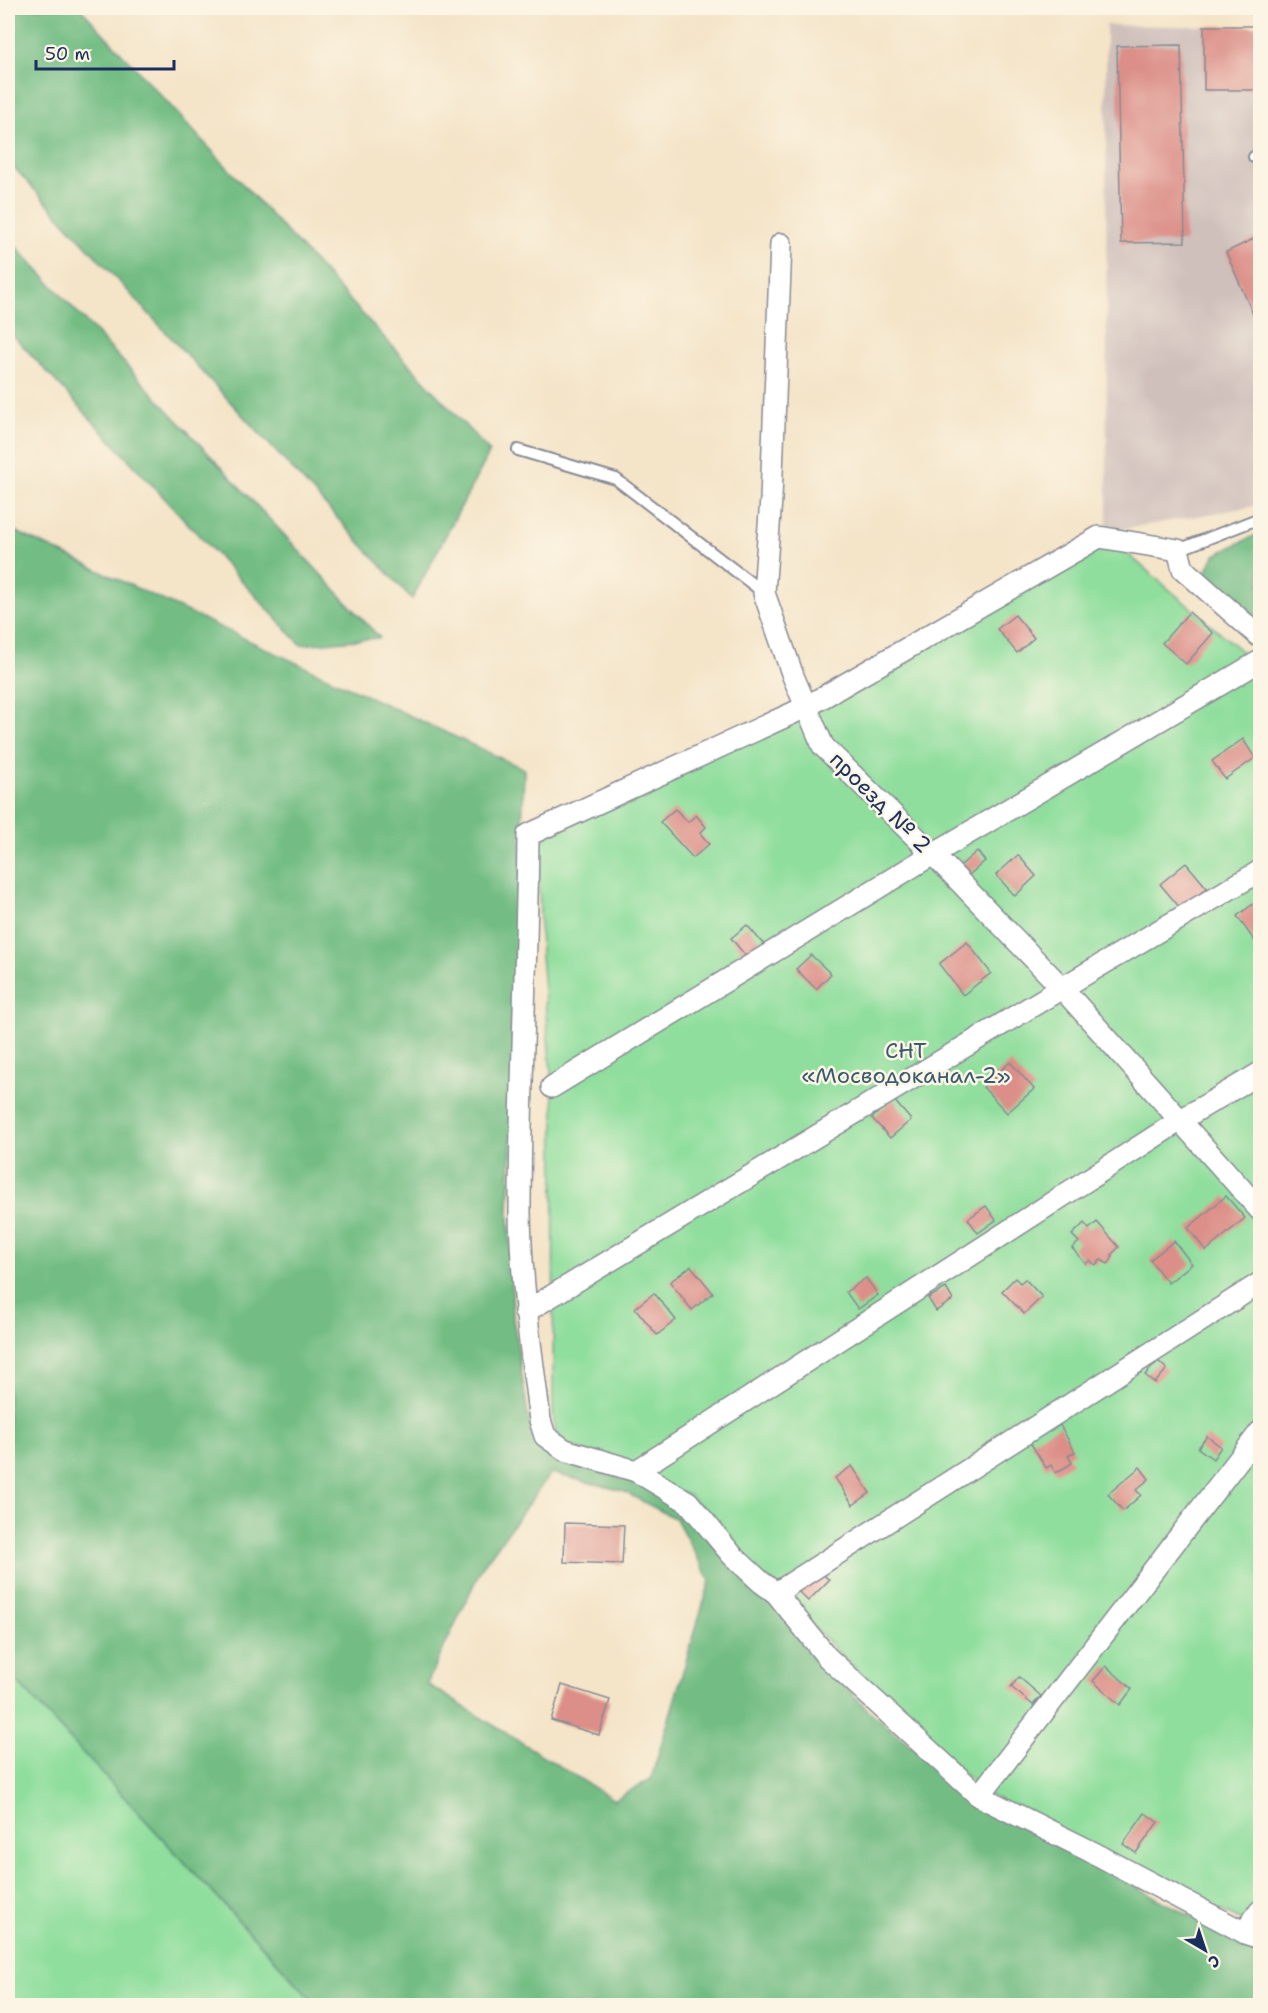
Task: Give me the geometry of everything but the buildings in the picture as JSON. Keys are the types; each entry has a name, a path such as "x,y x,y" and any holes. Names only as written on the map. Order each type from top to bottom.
{"street":[{"name":"проезд № 2","path":"781,244 771,499 764,593 793,676 824,746 933,854 1062,988 1260,1210"},
{"path":"1254,1927 1096,1854 980,1796 827,1657 776,1593 732,1555 688,1502 636,1471 565,1450 545,1436 540,1420 525,1312 520,1213 528,835 806,707 1099,537 1178,550 1183,569 1260,637"},
{"path":"552,1087 933,854 1260,661"},
{"path":"525,1312 1260,871"},
{"path":"636,1471 1179,1121 1260,1073"},
{"path":"776,1593 1260,1283"},
{"path":"980,1796 1260,1432"}],"lane":[{"path":"518,450 616,479 764,593"},
{"path":"1178,550 1260,518"}],"shaded area":[{"path":"1106,25 1260,27 1260,505 1107,532"}],"green space":[{"path":"8,8 80,8 490,452 412,599 8,161"},
{"path":"8,238 380,638 301,645 8,330"},
{"path":"8,528 524,769 509,1213 513,1318 531,1434 553,1460 656,1490 684,1508 755,1590 775,1606 823,1663 867,1709 976,1801 1235,1940 1260,1947 1260,2005 317,2005 8,1672","holes":["551,1473 623,1491 676,1519 710,1581 651,1779 614,1800 427,1684 482,1567"]},
{"path":"1260,533 1260,621 1205,573 1215,555"},
{"name":"СНТ «Мосводоканал-2»","path":"1096,548 1123,550 1260,667 1260,1930 983,1792 833,1647 773,1582 757,1573 690,1496 568,1444 556,1433 553,1415 554,1107 541,955 538,843 554,832"},
{"path":"8,1672 317,2005 8,2005"}]}
